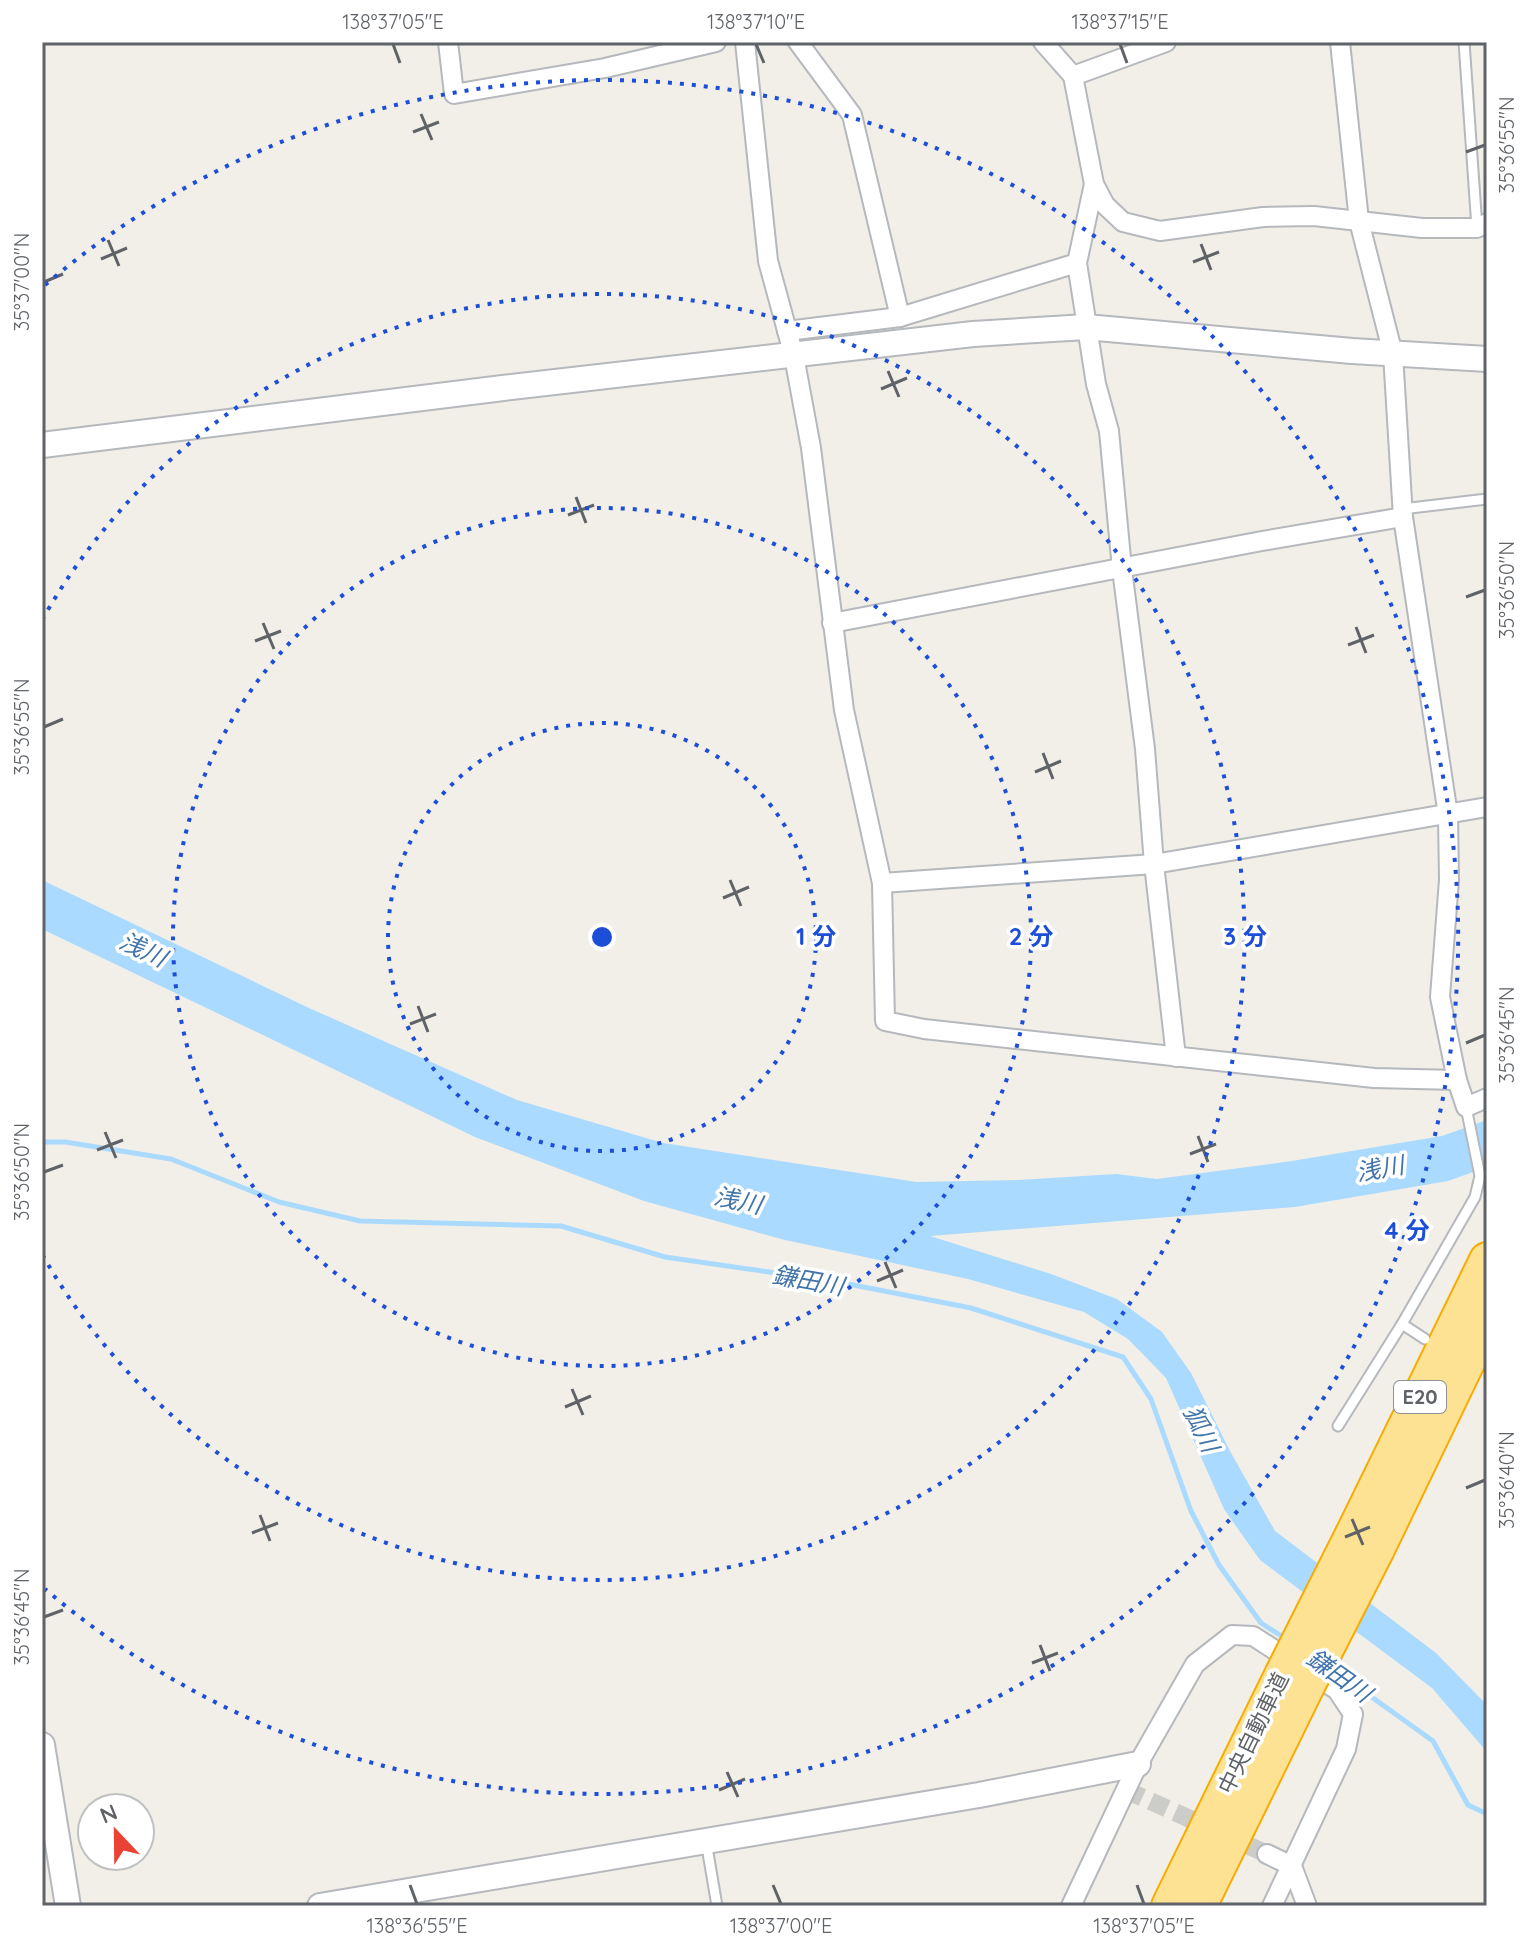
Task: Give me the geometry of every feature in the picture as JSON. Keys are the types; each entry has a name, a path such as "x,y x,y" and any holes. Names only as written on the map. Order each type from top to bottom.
{"highway":[{"name":"中央自動車道","path":"1365,1542 1487,1260"},
{"name":"中央自動車道","path":"1169,1906 1294,1682 1365,1542 1487,1321"},
{"name":"中央自動車道","path":"1199,1906 1294,1682"}],"street":[{"path":"448,42 454,94 605,68 716,42"},
{"path":"745,42 768,261 794,356 811,448 844,710 882,883 885,1021 924,1029 1374,1078 1457,1080"},
{"path":"798,42 852,115 900,317"},
{"path":"1043,42 1073,76 1094,184 1105,205 1123,222 1160,231 1263,217 1314,216 1422,228 1482,225"},
{"path":"1073,76 1166,42"},
{"path":"1340,42 1359,221 1393,354 1403,513 1448,815 1449,880 1440,997 1467,1113 1487,1098"},
{"path":"1094,184 1077,263 1086,327 1109,431 1176,1057"},
{"path":"787,331 900,317 1077,263"},
{"path":"42,445 973,334 1086,327 1393,354 1487,359"},
{"path":"832,623 1403,513"},
{"path":"882,883 1154,864 1487,807"},
{"path":"1071,1906 1138,1764 1195,1664 1232,1635 1253,1636 1337,1690 1353,1714 1346,1749 1272,1906"},
{"path":"42,1745 68,1906"},
{"path":"320,1906 418,1894 1138,1764"},
{"path":"1267,1854 1292,1866 1307,1906"}],"lane":[{"path":"1464,42 1482,225"},
{"path":"1403,513 1487,499"},
{"path":"1338,1426 1402,1324 1475,1197 1480,1176 1467,1113"},
{"path":"1402,1324 1425,1339"},
{"path":"706,1841 717,1906"}],"water":[{"path":"42,880 309,1008 517,1100 663,1143 917,1182 1116,1174 1157,1179 1442,1136 1487,1120 1487,1167 1448,1181 1295,1207 930,1236 1051,1274 1117,1299 1162,1332 1191,1373 1275,1531 1436,1653 1487,1705 1487,1752 1432,1688 1260,1560 1224,1509 1166,1378 1128,1339 1084,1312 968,1279 785,1240 644,1201 475,1137 42,929"}],"waterway":[{"name":"鎌田川","path":"42,1142 65,1142 171,1159 279,1202 360,1221 561,1226 665,1257 838,1282 971,1308 1123,1357 1151,1399 1191,1511 1219,1565 1261,1623 1286,1639"},
{"name":"鎌田川","path":"1331,1668 1433,1741 1468,1805 1487,1814"}],"tunnel":[{"path":"1126,1790 1267,1854"}],"water label":[{"name":"浅川","path":"143,950"},
{"name":"浅川","path":"1380,1169"},
{"name":"浅川","path":"738,1201"},
{"name":"狐川","path":"1201,1429"}]}
